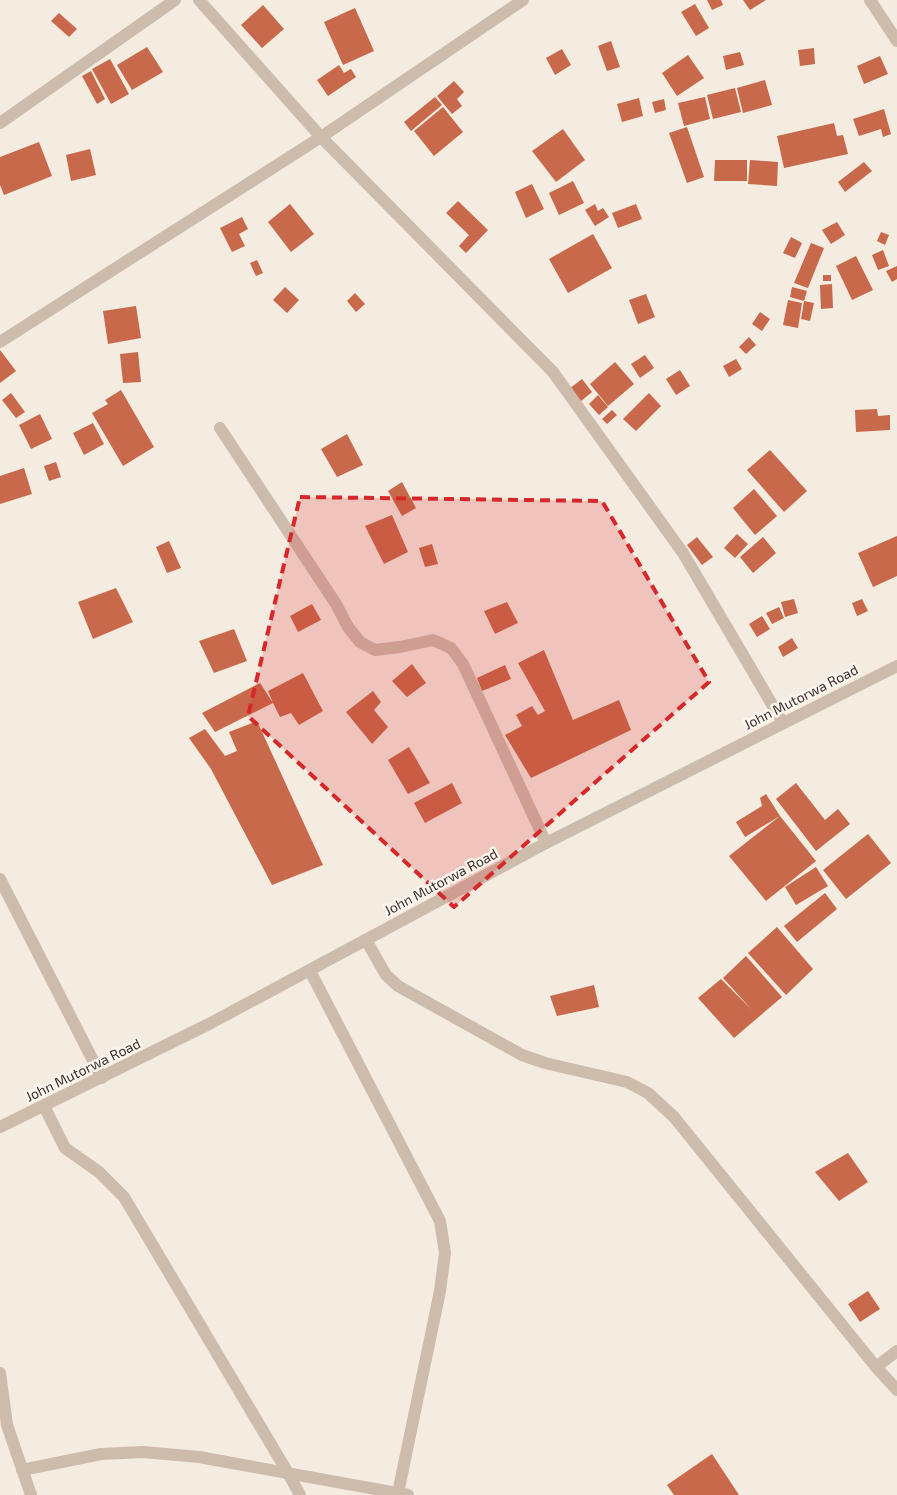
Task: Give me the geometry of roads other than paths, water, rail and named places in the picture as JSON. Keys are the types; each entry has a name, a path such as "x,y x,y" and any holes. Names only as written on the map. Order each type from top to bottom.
{"street":[{"path":"0,122 174,0"},
{"path":"199,0 321,137 553,372 683,553 783,723"},
{"path":"0,342 321,137 522,0"},
{"path":"870,0 897,41"},
{"path":"220,428 336,604 348,628 360,642 375,650 433,640 451,648 464,664 546,843"},
{"name":"John Mutorwa Road","path":"0,1127 209,1024 546,843 897,666"},
{"path":"0,879 102,1078"},
{"path":"366,940 386,975 398,986 499,1044 545,1063 627,1082 648,1093 674,1117 876,1367 897,1390"},
{"path":"22,1470 101,1454 143,1452 199,1457 403,1494 440,1291 445,1253 440,1221 310,971"},
{"path":"44,1106 65,1148 99,1172 124,1198 300,1495"},
{"path":"876,1367 897,1351"},
{"path":"0,1373 7,1425 31,1495"}]}
